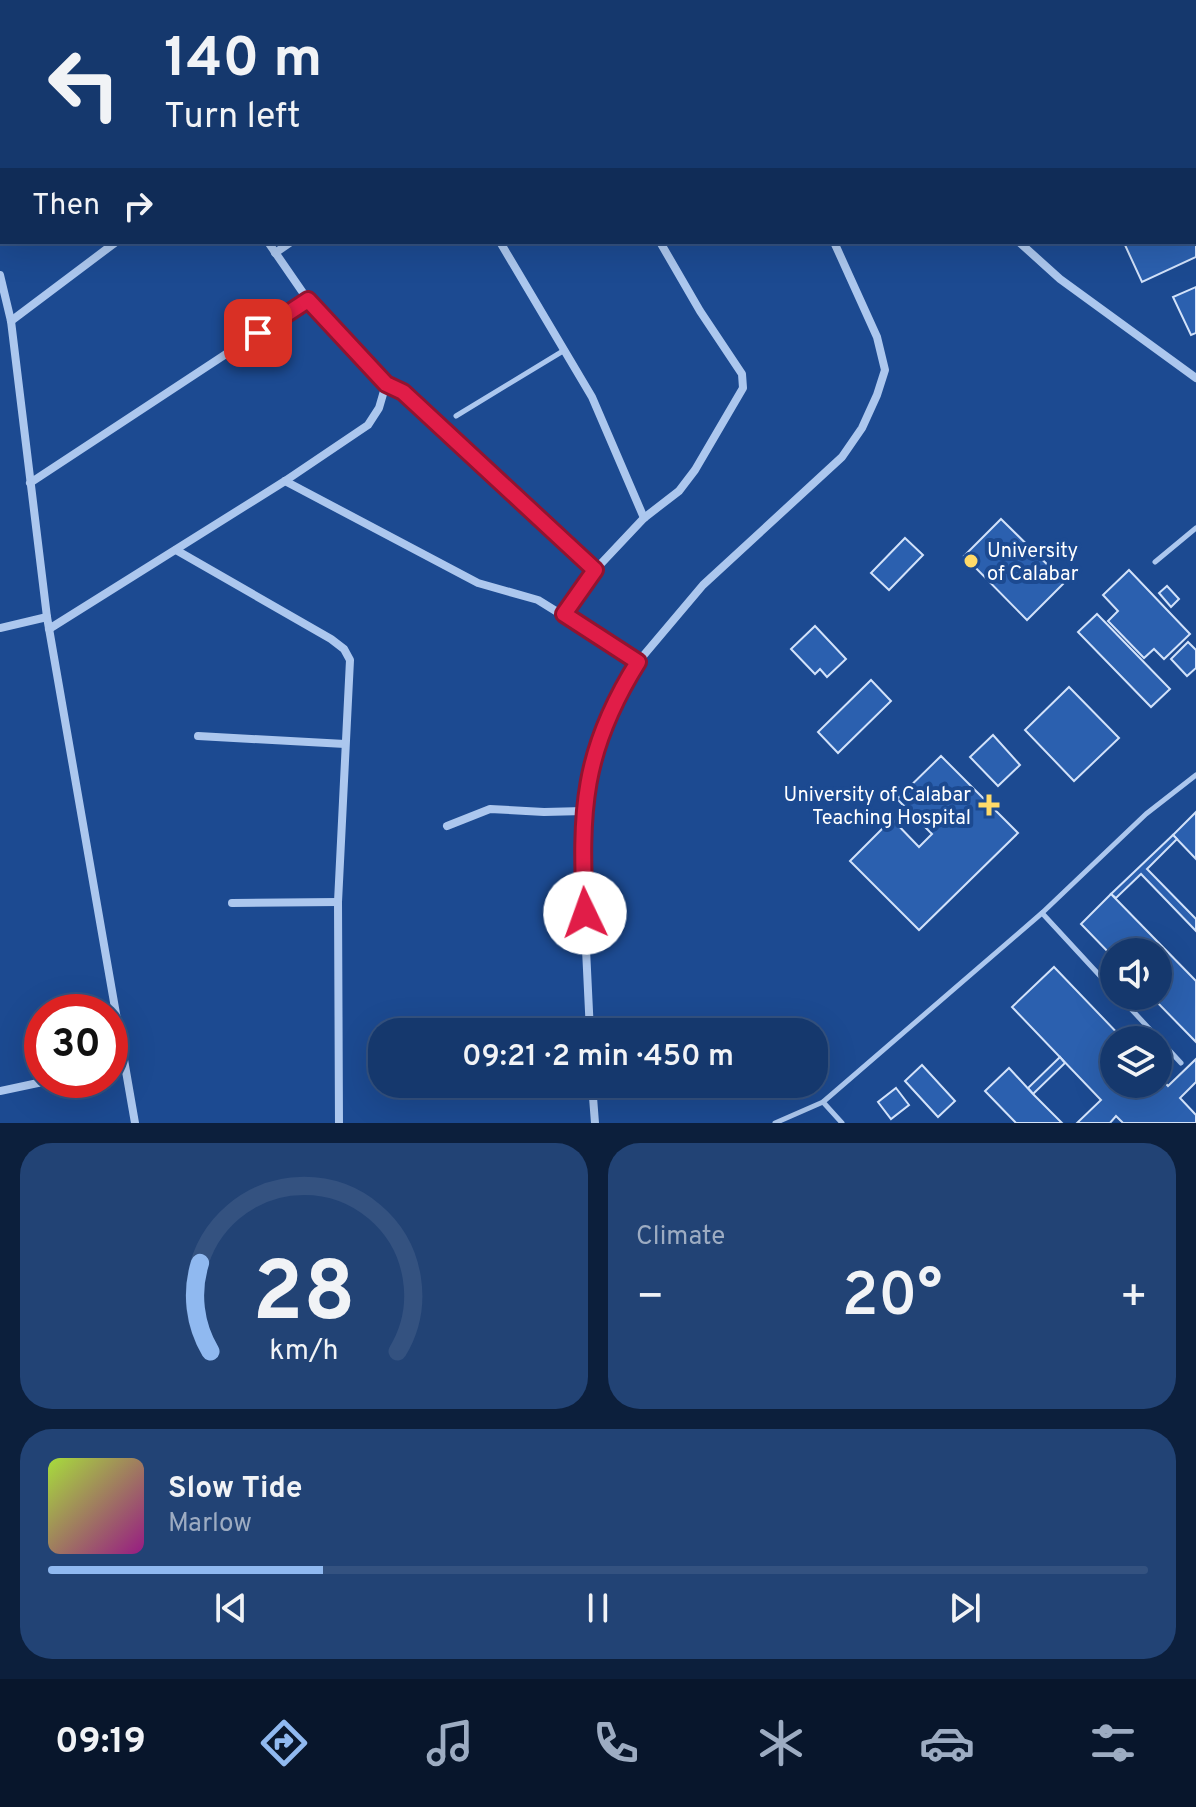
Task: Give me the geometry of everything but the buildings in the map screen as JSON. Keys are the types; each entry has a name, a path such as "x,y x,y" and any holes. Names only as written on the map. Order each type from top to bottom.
{"street":[{"path":"11,321 113,244"},
{"path":"269,244 308,300 386,384 410,398 595,570"},
{"path":"275,253 288,244"},
{"path":"501,244 592,397 644,518"},
{"path":"564,614 595,570 644,518 679,491 695,470 743,388 742,374 661,244"},
{"path":"589,1018 581,845 584,811 592,760 618,694 638,662 703,585 842,457 862,428 885,370 877,337 835,244"},
{"path":"1021,244 1060,279 1196,378"},
{"path":"0,275 11,321 47,617 112,994"},
{"path":"30,483 308,300"},
{"path":"49,629 285,481 368,425 379,408 386,384"},
{"path":"285,481 460,575 538,600 638,662"},
{"path":"176,550 344,649 350,660 338,902 339,1123"},
{"path":"0,628 47,617"},
{"path":"198,736 345,744"},
{"path":"447,826 490,809 584,811"},
{"path":"232,903 338,902"},
{"path":"0,1091 24,1086"},
{"path":"128,1086 135,1123"},
{"path":"593,1098 595,1123"}],"lane":[{"path":"456,416 563,351"},
{"path":"1155,562 1196,528"},
{"path":"775,1123 823,1102 1042,913 1146,814 1196,775"},
{"path":"1042,913 1100,976"},
{"path":"1132,1010 1181,1063"},
{"path":"823,1102 842,1123"}],"place":[{"name":"University of Calabar","path":"971,561"},
{"name":"University of Calabar Teaching Hospital","path":"989,805"}],"route":[{"path":"258,333 308,300 386,384 403,392 595,570 564,614 638,662 618,694 592,760 581,845 585,913"}]}
